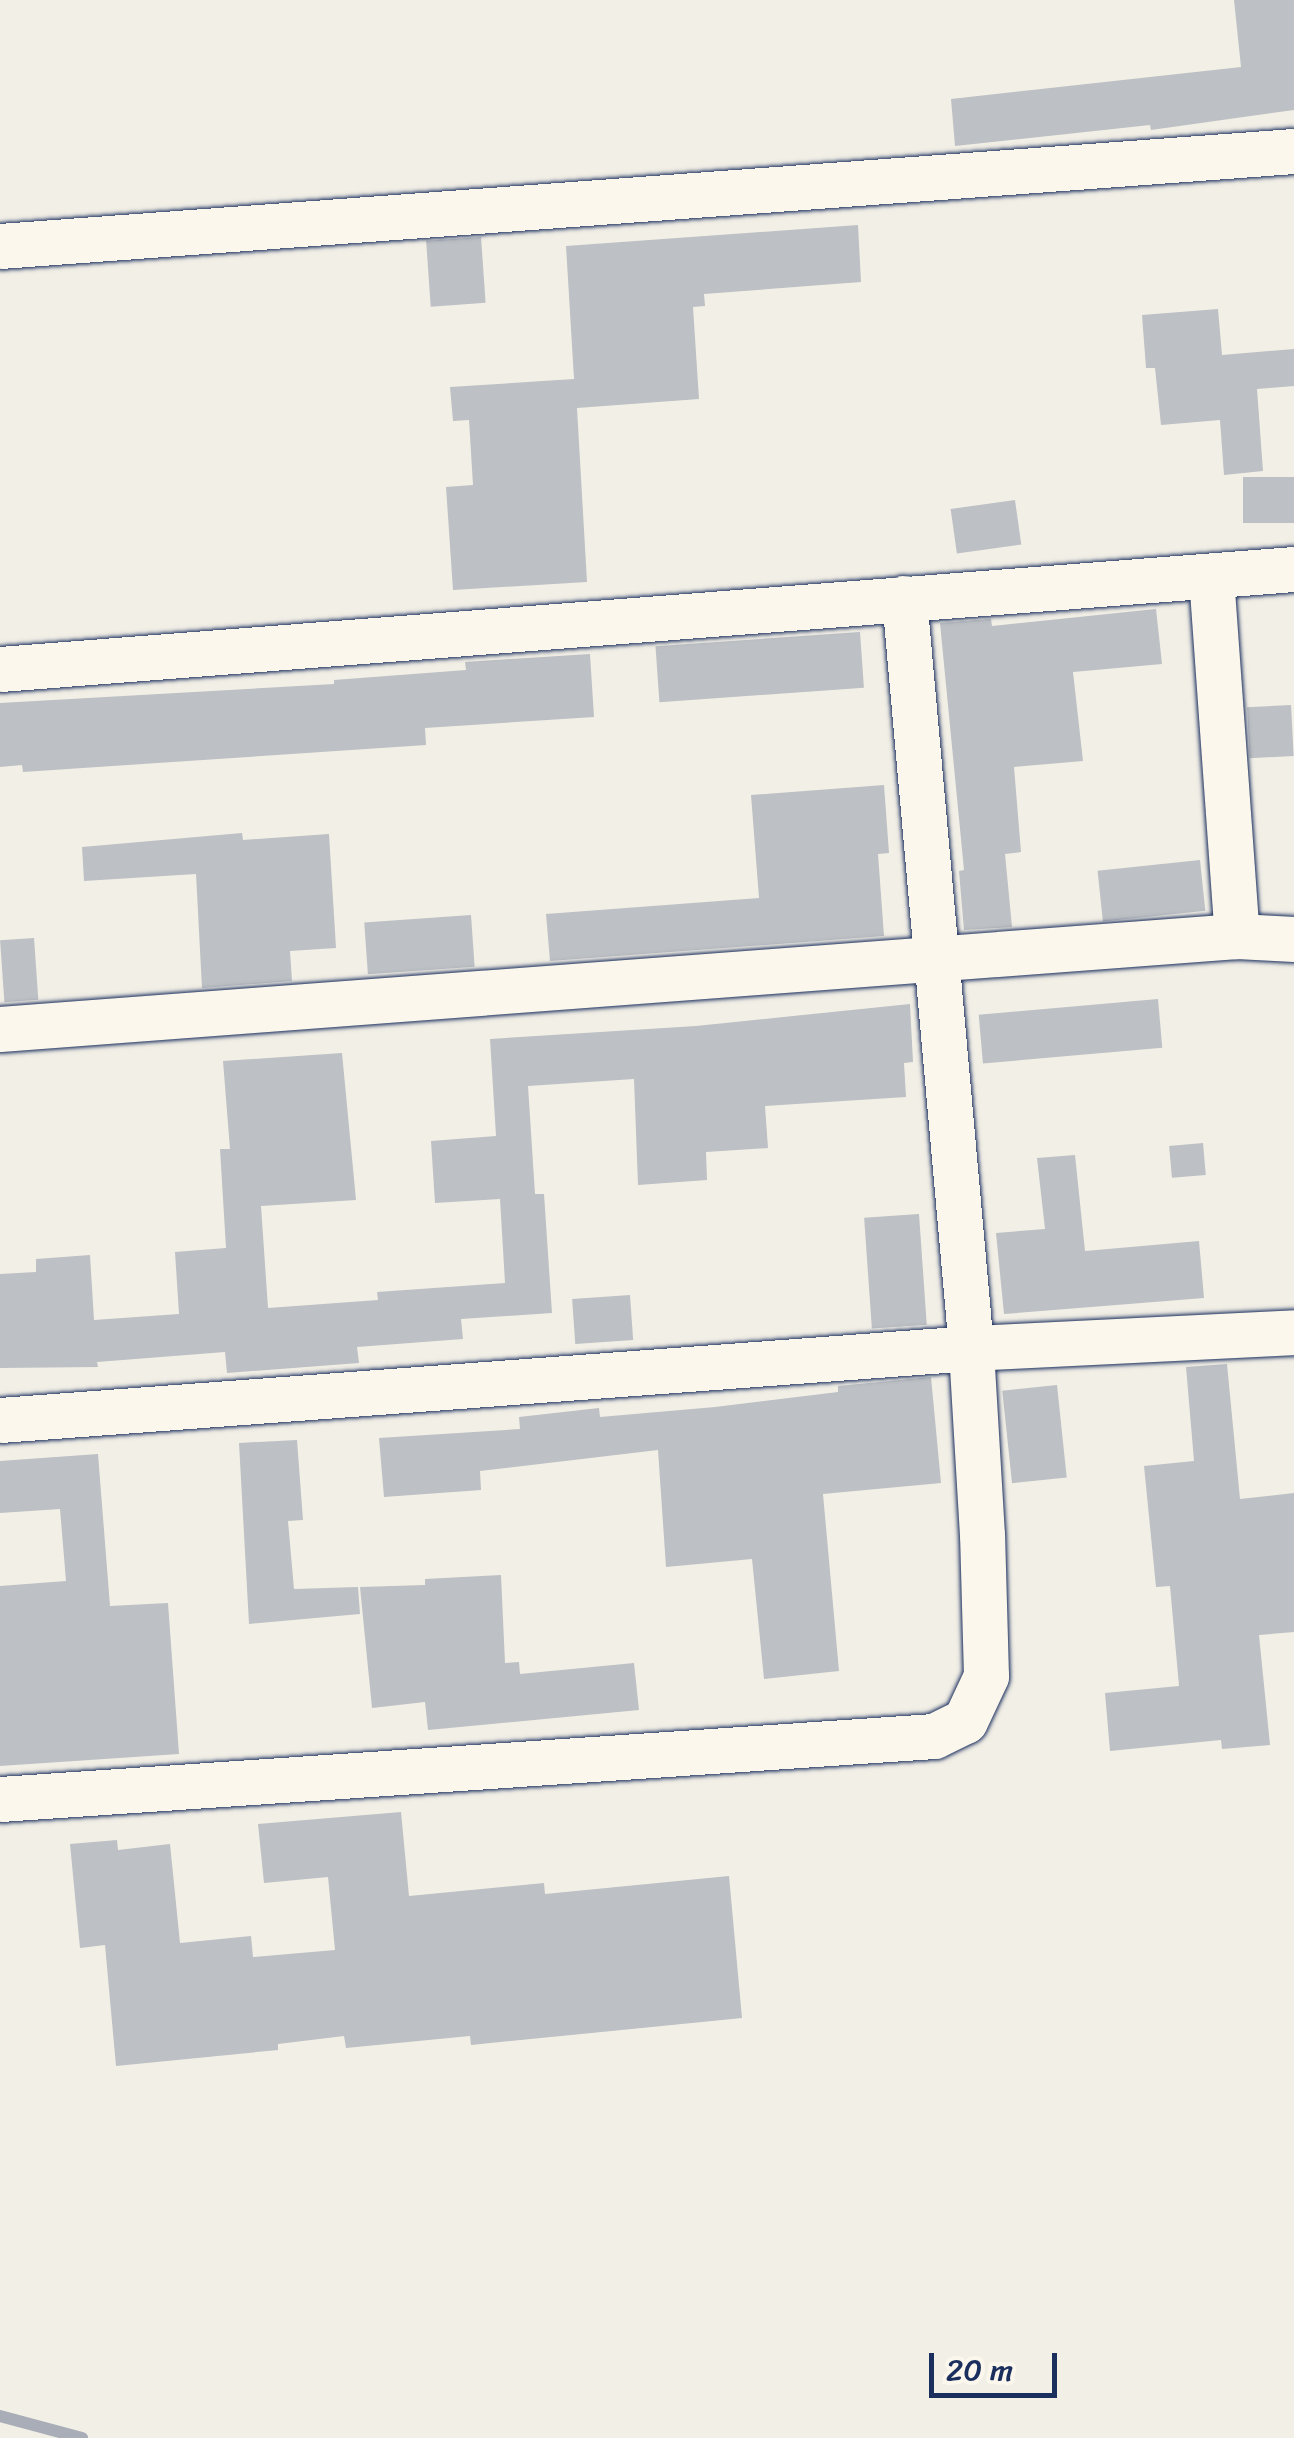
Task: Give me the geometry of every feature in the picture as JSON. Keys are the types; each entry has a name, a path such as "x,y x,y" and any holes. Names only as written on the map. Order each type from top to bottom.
{"street":[{"path":"0,246 1294,151"},
{"path":"0,669 1294,569"},
{"path":"1211,576 1237,936"},
{"path":"0,1800 934,1736 950,1731 974,1710 986,1676 988,1654 971,1348 904,598"},
{"path":"0,1029 1237,936 1294,940"},
{"path":"0,1420 971,1348 1294,1332"}],"building":[{"path":"1234,0 1294,0 1294,110 1151,130 1150,125 955,146 951,99 1241,67"},
{"path":"858,225 861,282 704,294 705,306 693,307 699,399 577,408 587,582 453,590 446,487 473,485 469,420 453,421 450,387 574,379 566,246"},
{"path":"481,237 486,303 431,307 426,241"},
{"path":"1218,309 1222,355 1294,349 1294,386 1257,389 1263,471 1224,475 1220,420 1161,425 1155,368 1146,368 1142,315"},
{"path":"1243,477 1294,477 1294,523 1243,523"},
{"path":"1015,500 1021,545 957,554 951,509"},
{"path":"1156,609 1162,664 1073,672 1083,761 1014,767 1021,852 1005,854 1012,927 964,930 959,871 964,870 940,623 991,619 992,626"},
{"path":"860,632 864,688 659,702 655,646"},
{"path":"590,654 594,717 425,728 426,745 23,772 22,765 0,767 0,703 334,684 334,680 466,670 465,662"},
{"path":"1291,705 1294,756 1250,758 1247,707"},
{"path":"884,785 889,853 878,854 884,936 550,961 546,914 759,898 751,795"},
{"path":"242,833 243,840 329,834 336,948 290,951 292,981 202,988 196,874 84,881 82,847"},
{"path":"1200,860 1205,911 1103,921 1098,871"},
{"path":"471,915 475,967 368,974 364,922"},
{"path":"34,938 38,1000 4,1002 0,940"},
{"path":"1158,999 1162,1048 983,1064 979,1015"},
{"path":"910,1004 913,1062 904,1063 906,1097 765,1106 768,1148 706,1152 707,1180 638,1185 634,1079 528,1086 535,1194 544,1194 552,1313 461,1319 463,1339 357,1347 359,1363 227,1373 225,1352 97,1362 98,1367 0,1368 0,1274 36,1272 36,1259 90,1255 94,1320 179,1314 175,1252 226,1248 220,1149 230,1149 223,1061 342,1053 356,1200 261,1206 268,1308 378,1300 377,1292 505,1283 500,1199 435,1203 431,1141 496,1136 490,1039 696,1026"},
{"path":"1203,1143 1206,1175 1172,1178 1169,1146"},
{"path":"1075,1155 1085,1251 1199,1241 1204,1298 1004,1314 996,1233 1045,1229 1037,1158"},
{"path":"919,1214 927,1325 872,1329 864,1218"},
{"path":"630,1295 633,1340 575,1344 572,1299"},
{"path":"1227,1364 1240,1499 1294,1493 1294,1632 1259,1635 1270,1745 1222,1749 1221,1740 1110,1751 1105,1693 1179,1686 1170,1586 1156,1587 1144,1466 1194,1461 1186,1367"},
{"path":"931,1377 941,1483 823,1494 839,1671 764,1679 752,1559 666,1567 658,1450 480,1471 481,1490 384,1497 379,1438 520,1429 519,1417 599,1408 600,1417 715,1407 838,1392 838,1386"},
{"path":"1057,1385 1067,1477 1012,1483 1002,1391"},
{"path":"297,1440 303,1520 288,1521 294,1589 358,1587 360,1614 249,1624 239,1443"},
{"path":"98,1454 110,1606 168,1603 179,1754 0,1766 0,1586 66,1581 60,1509 0,1513 0,1461"},
{"path":"501,1575 505,1663 519,1662 520,1674 634,1663 639,1710 428,1730 425,1702 372,1708 360,1587 425,1585 425,1579"},
{"path":"401,1812 409,1896 544,1883 545,1894 729,1876 742,2018 471,2045 470,2036 346,2048 344,2036 278,2044 278,2050 116,2066 105,1945 80,1948 70,1844 117,1840 118,1850 170,1844 180,1943 251,1936 253,1957 335,1950 328,1877 264,1883 258,1824"}],"waterway":[{"path":"0,2416 82,2438"}]}
